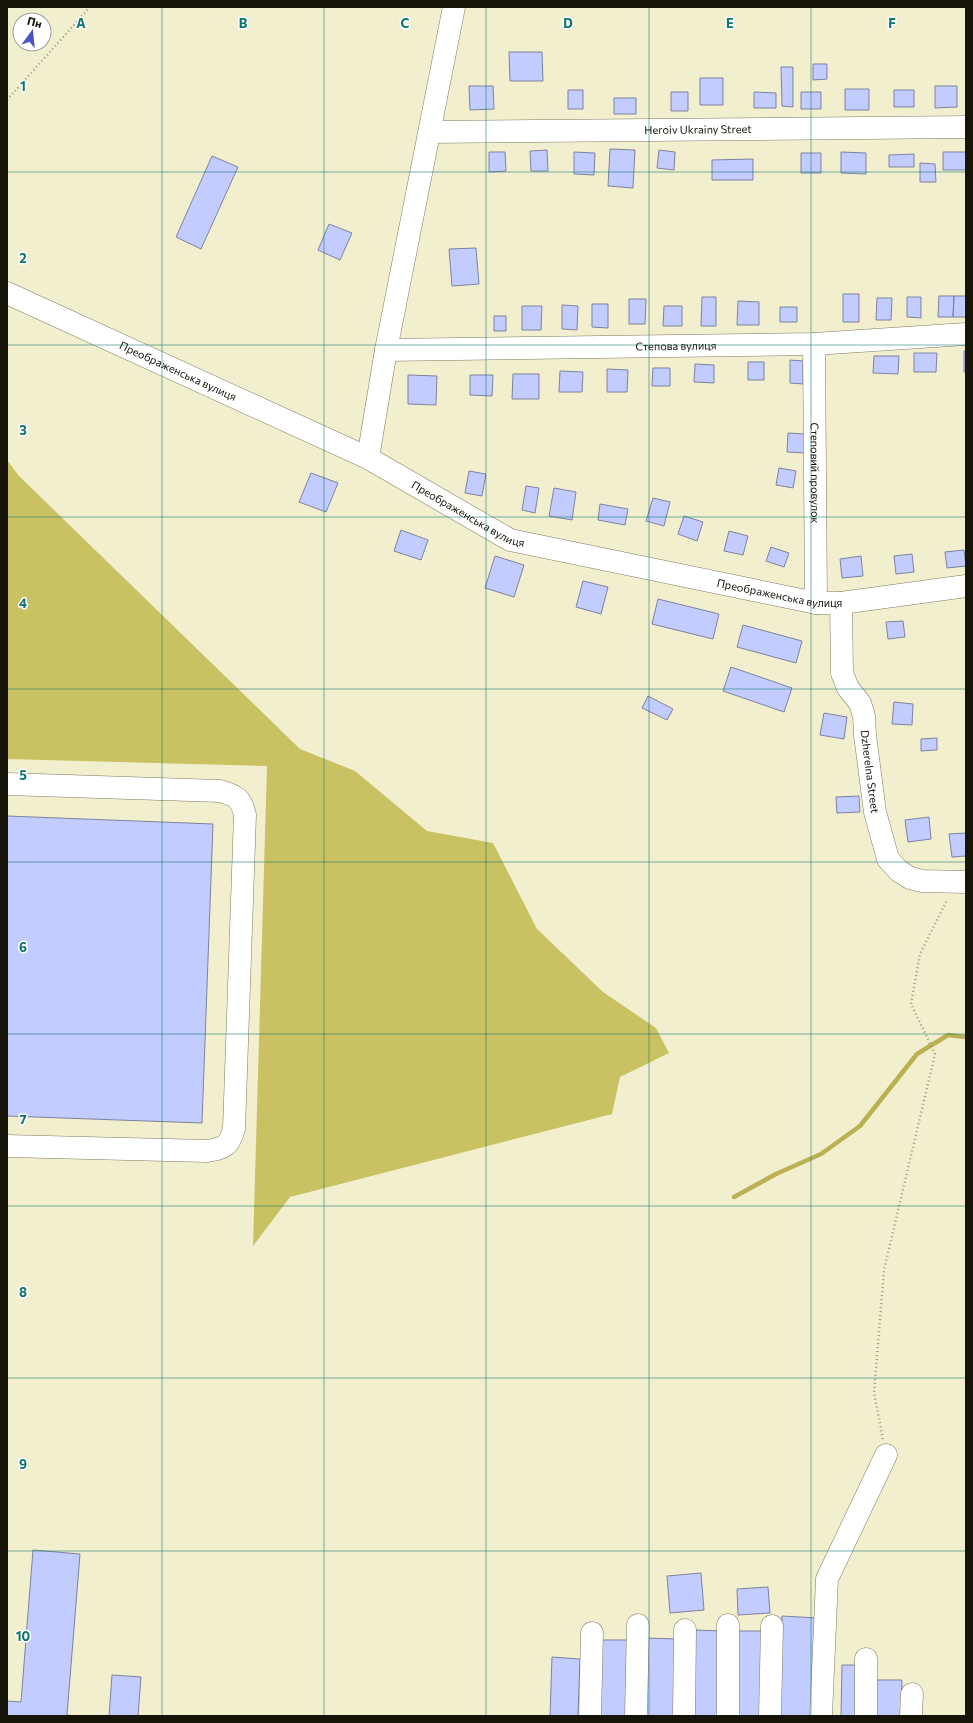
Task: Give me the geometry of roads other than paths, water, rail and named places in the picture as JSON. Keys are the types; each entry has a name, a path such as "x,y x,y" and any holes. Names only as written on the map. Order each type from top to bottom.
{"street":[{"path":"368,458 386,350 454,7"},
{"name":"Heroiv Ukrainy Street","path":"430,132 966,127"},
{"name":"Преображенська вулиця","path":"7,293 368,458 510,540 816,602 842,604 966,586"},
{"name":"Степова вулиця","path":"386,350 814,344 966,334"},
{"name":"Степовий провулок","path":"814,344 816,602"},
{"name":"Dzherelna Street","path":"842,604 842,673 848,688 860,703 864,716 864,736 874,812 888,859 899,871 910,878 922,881 961,882"},
{"path":"7,784 220,791 234,795 242,803 246,815 234,1129 231,1140 222,1149 207,1151 7,1146"},
{"path":"821,1716 827,1580 886,1455"},
{"path":"728,1625 728,1716"},
{"path":"636,1716 638,1626"},
{"path":"770,1716 772,1626"},
{"path":"684,1716 685,1630"},
{"path":"590,1716 592,1633"},
{"path":"866,1660 866,1716"},
{"path":"911,1716 912,1694"}],"waterway":[{"path":"734,1197 776,1174 821,1154 860,1126 917,1054 948,1035 966,1037"}]}
